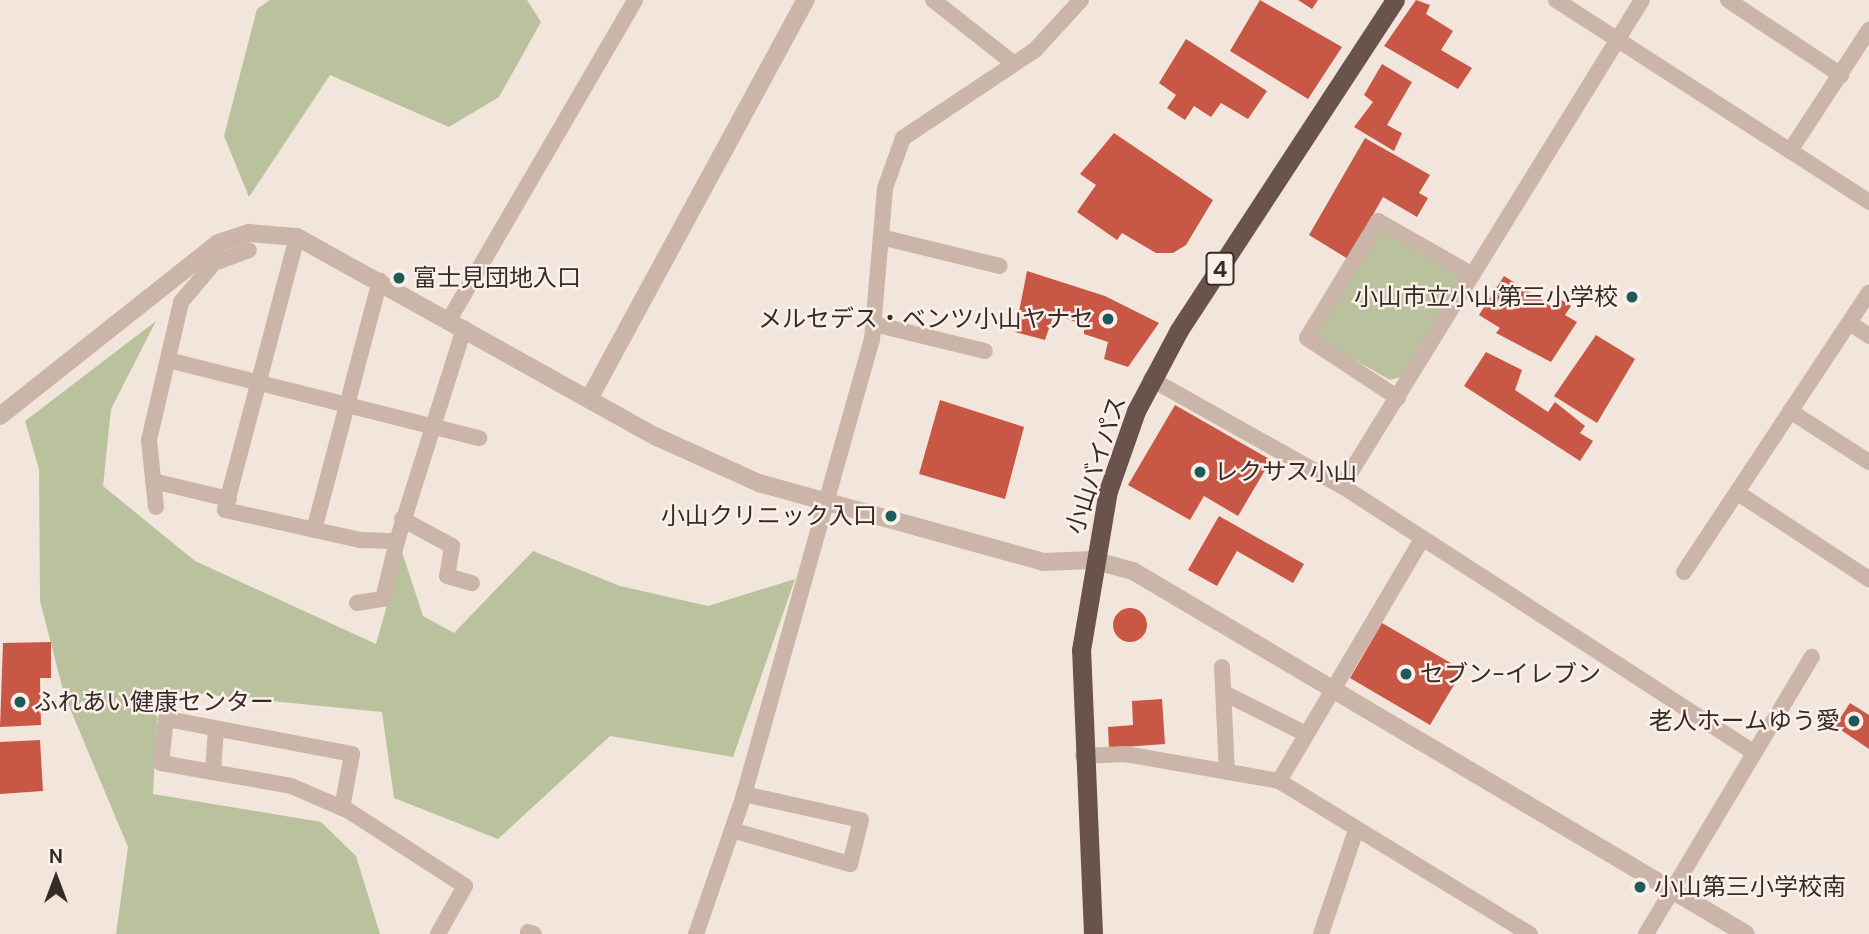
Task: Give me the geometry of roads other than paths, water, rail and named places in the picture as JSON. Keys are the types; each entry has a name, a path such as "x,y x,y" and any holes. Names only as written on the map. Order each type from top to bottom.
{"highway":[{"name":"小山バイパス","path":"1093,934 1083,755 1081,650 1092,560 1112,478 1151,379 1395,0"}],"street":[{"path":"357,603 383,599 402,519 419,487 457,324 635,0"},
{"path":"589,399 806,0"},
{"path":"933,0 1013,63"},
{"path":"695,934 744,794 874,324 885,188 903,138 1035,50 1081,0"},
{"path":"1556,0 1869,202"},
{"path":"1342,485 1642,0"},
{"path":"1728,0 1841,75"},
{"path":"1790,151 1869,30"},
{"path":"1398,398 1307,338 1370,233 1378,221 1473,275"},
{"path":"0,416 218,243 249,233 297,237 704,461 824,505 1043,562 1092,560 1133,571 1746,934"},
{"path":"297,237 225,510 314,530 397,541"},
{"path":"881,237 1000,266"},
{"path":"156,507 149,440 181,302 198,276 249,250"},
{"path":"314,530 380,281"},
{"path":"1684,572 1869,293"},
{"path":"1850,323 1869,336"},
{"path":"874,324 985,351"},
{"path":"168,360 480,438"},
{"path":"1151,379 1342,485 1754,753"},
{"path":"1790,411 1869,462"},
{"path":"153,481 229,499"},
{"path":"1738,493 1869,579"},
{"path":"402,519 452,546 447,576 472,583"},
{"path":"1279,781 1332,687 1422,539"},
{"path":"1646,934 1812,657"},
{"path":"1222,667 1227,772"},
{"path":"1224,693 1306,734"},
{"path":"342,808 352,754 166,719 161,763 291,786 342,808 465,886 438,934"},
{"path":"213,772 216,729"},
{"path":"1083,755 1125,754 1279,781 1531,934"},
{"path":"732,830 850,864 861,820 744,794"},
{"path":"1321,934 1356,830"}],"place":[{"name":"富士見団地入口","path":"399,278"},
{"name":"小山市立小山第三小学校","path":"1632,297"},
{"name":"メルセデス・ベンツ小山ヤナセ","path":"1108,319"},
{"name":"レクサス小山","path":"1200,472"},
{"name":"小山クリニック入口","path":"891,516"},
{"name":"セブン-イレブン","path":"1406,674"},
{"name":"ふれあい健康センター","path":"20,702"},
{"name":"老人ホームゆう愛","path":"1854,721"},
{"name":"小山第三小学校南","path":"1640,887"}]}
